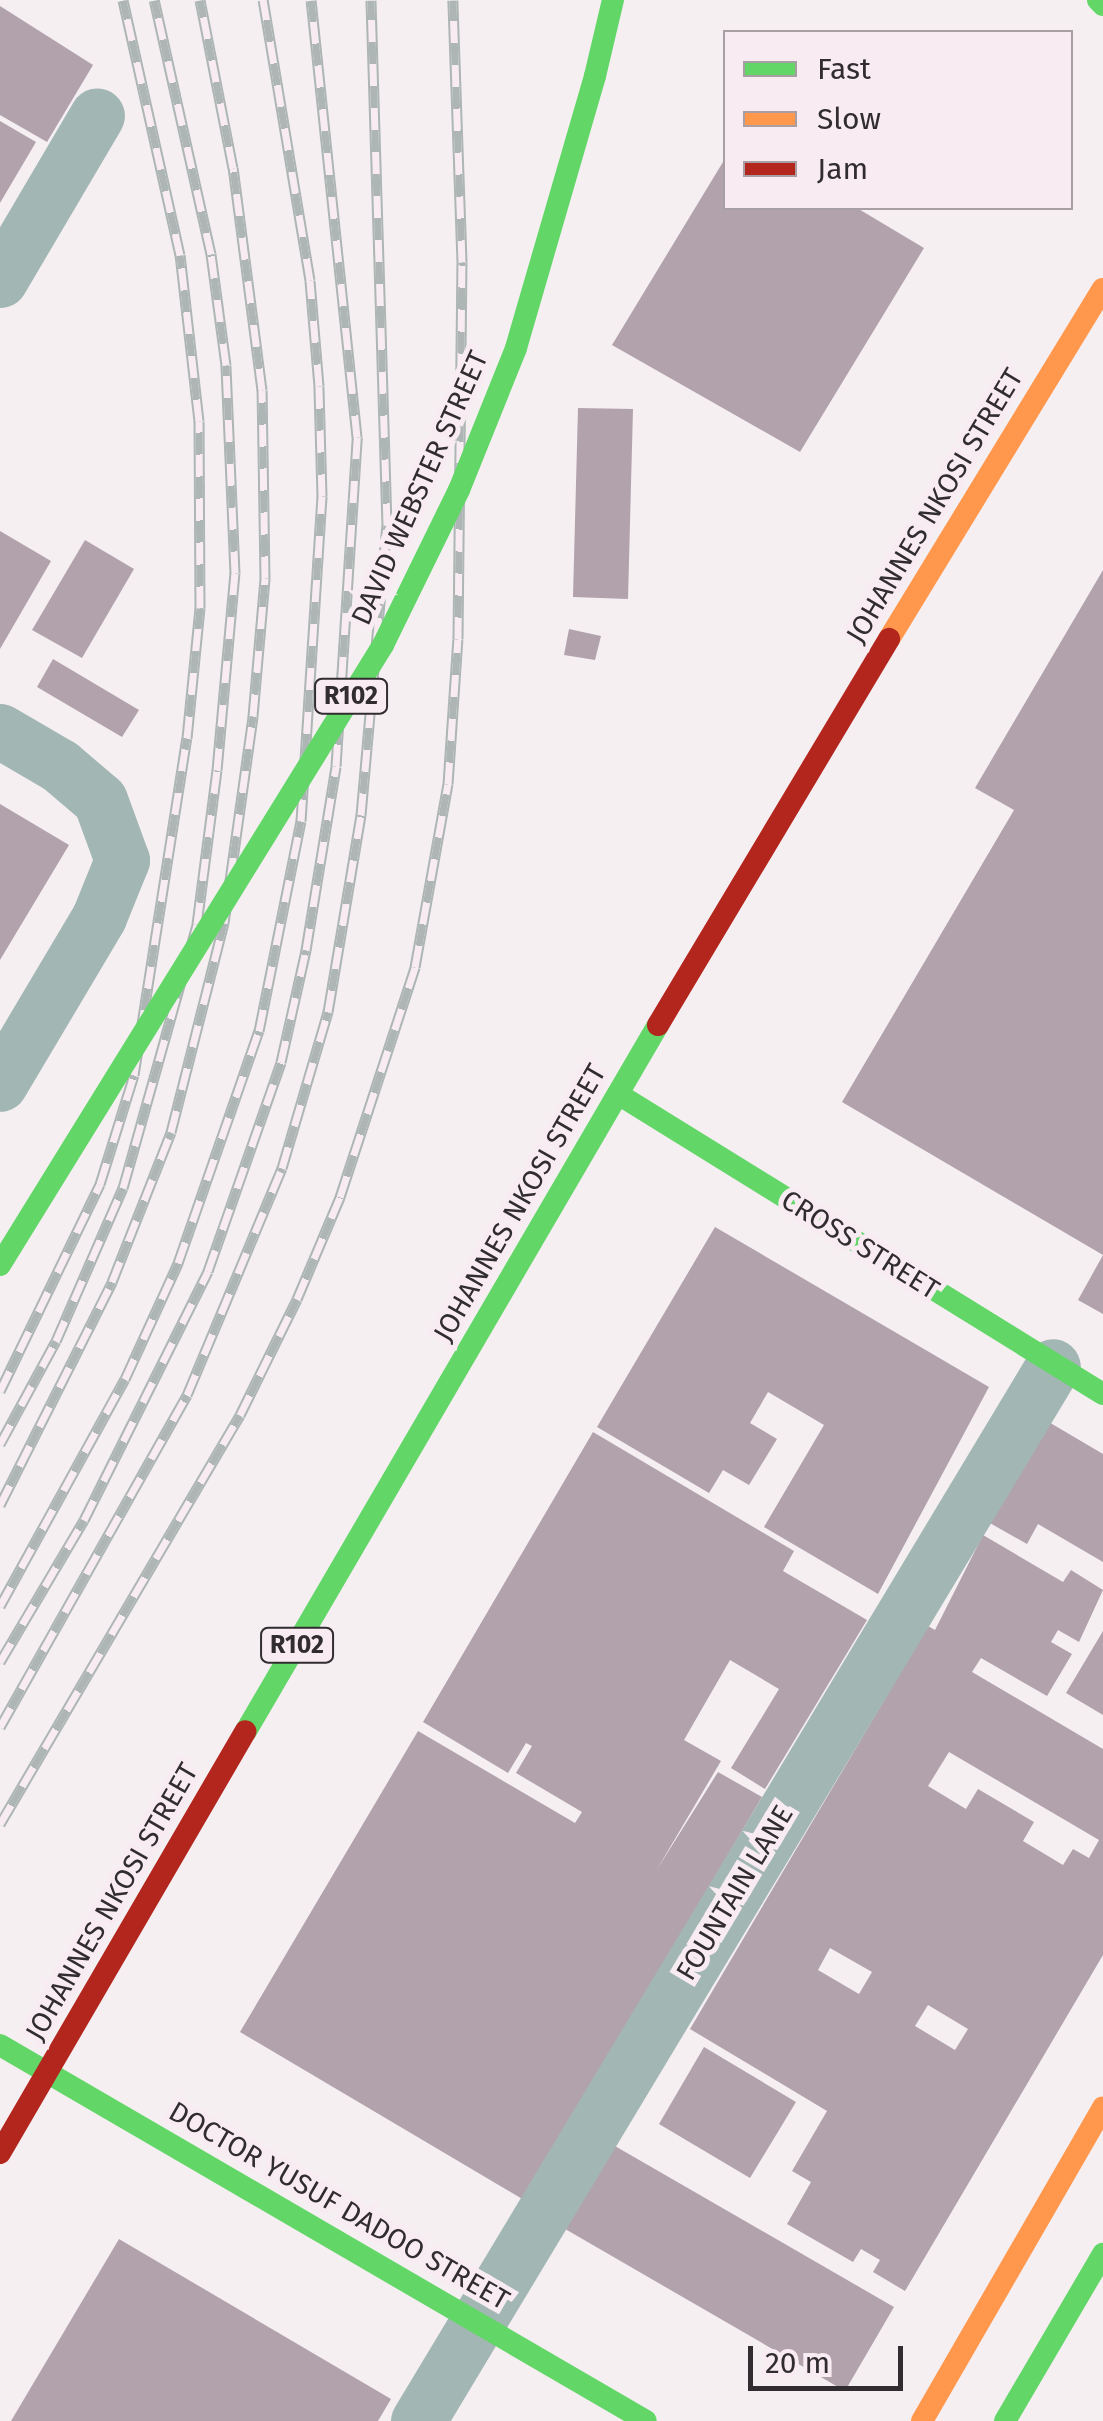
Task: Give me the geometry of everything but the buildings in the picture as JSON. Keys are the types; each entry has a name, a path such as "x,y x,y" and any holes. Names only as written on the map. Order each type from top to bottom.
{"main road":[{"name":"DAVID WEBSTER STREET","path":"0,1265 383,645 459,490 516,348 595,76 594,0"},
{"name":"R102","path":"595,76 613,0"},
{"name":"JOHANNES NKOSI STREET","path":"0,2153 618,1094 1103,289"},
{"name":"CROSS STREET","path":"618,1094 1103,1394"},
{"name":"DOCTOR YUSUF DADOO STREET","path":"0,2045 646,2421"},
{"path":"922,2421 1103,2107"},
{"path":"1005,2421 1103,2254"}],"street":[{"path":"0,280 97,115"},
{"path":"0,732 60,766 100,800 122,860 99,917 0,1084"},
{"name":"FOUNTAIN LANE","path":"418,2421 1053,1366"}],"railway":[{"path":"0,1391 100,1184 134,1075 187,738 200,608 199,421 180,255 123,0"},
{"path":"0,1444 56,1341 123,1188 197,924 217,770 235,573 226,365 211,254 154,0"},
{"path":"0,1505 112,1282 171,1132 224,923 253,716 265,578 262,390 233,168 200,0"},
{"path":"0,1606 125,1379 178,1263 259,1031 301,821 322,496 319,386 310,280 263,0"},
{"path":"0,1662 84,1520 208,1271 281,1062 306,950 336,766 357,437 311,0"},
{"path":"0,1727 187,1395 282,1168 328,1012 361,815 387,525 371,0"},
{"path":"0,1824 240,1415 297,1299 340,1197 415,967 448,784 458,639 462,262 453,0"}],"traffic: fast":[{"path":"595,76 613,0"},
{"path":"1098,0 1103,5"},
{"path":"0,1265 383,645 459,490 516,348 595,76"},
{"path":"246,1731 658,1025"},
{"path":"618,1094 1103,1394"},
{"path":"0,2045 646,2421"},
{"path":"1005,2421 1103,2254"}],"traffic: slow":[{"path":"889,639 1103,289"},
{"path":"922,2421 1103,2107"}],"traffic: jam":[{"path":"658,1025 889,639"},
{"path":"0,2153 246,1731"}]}
